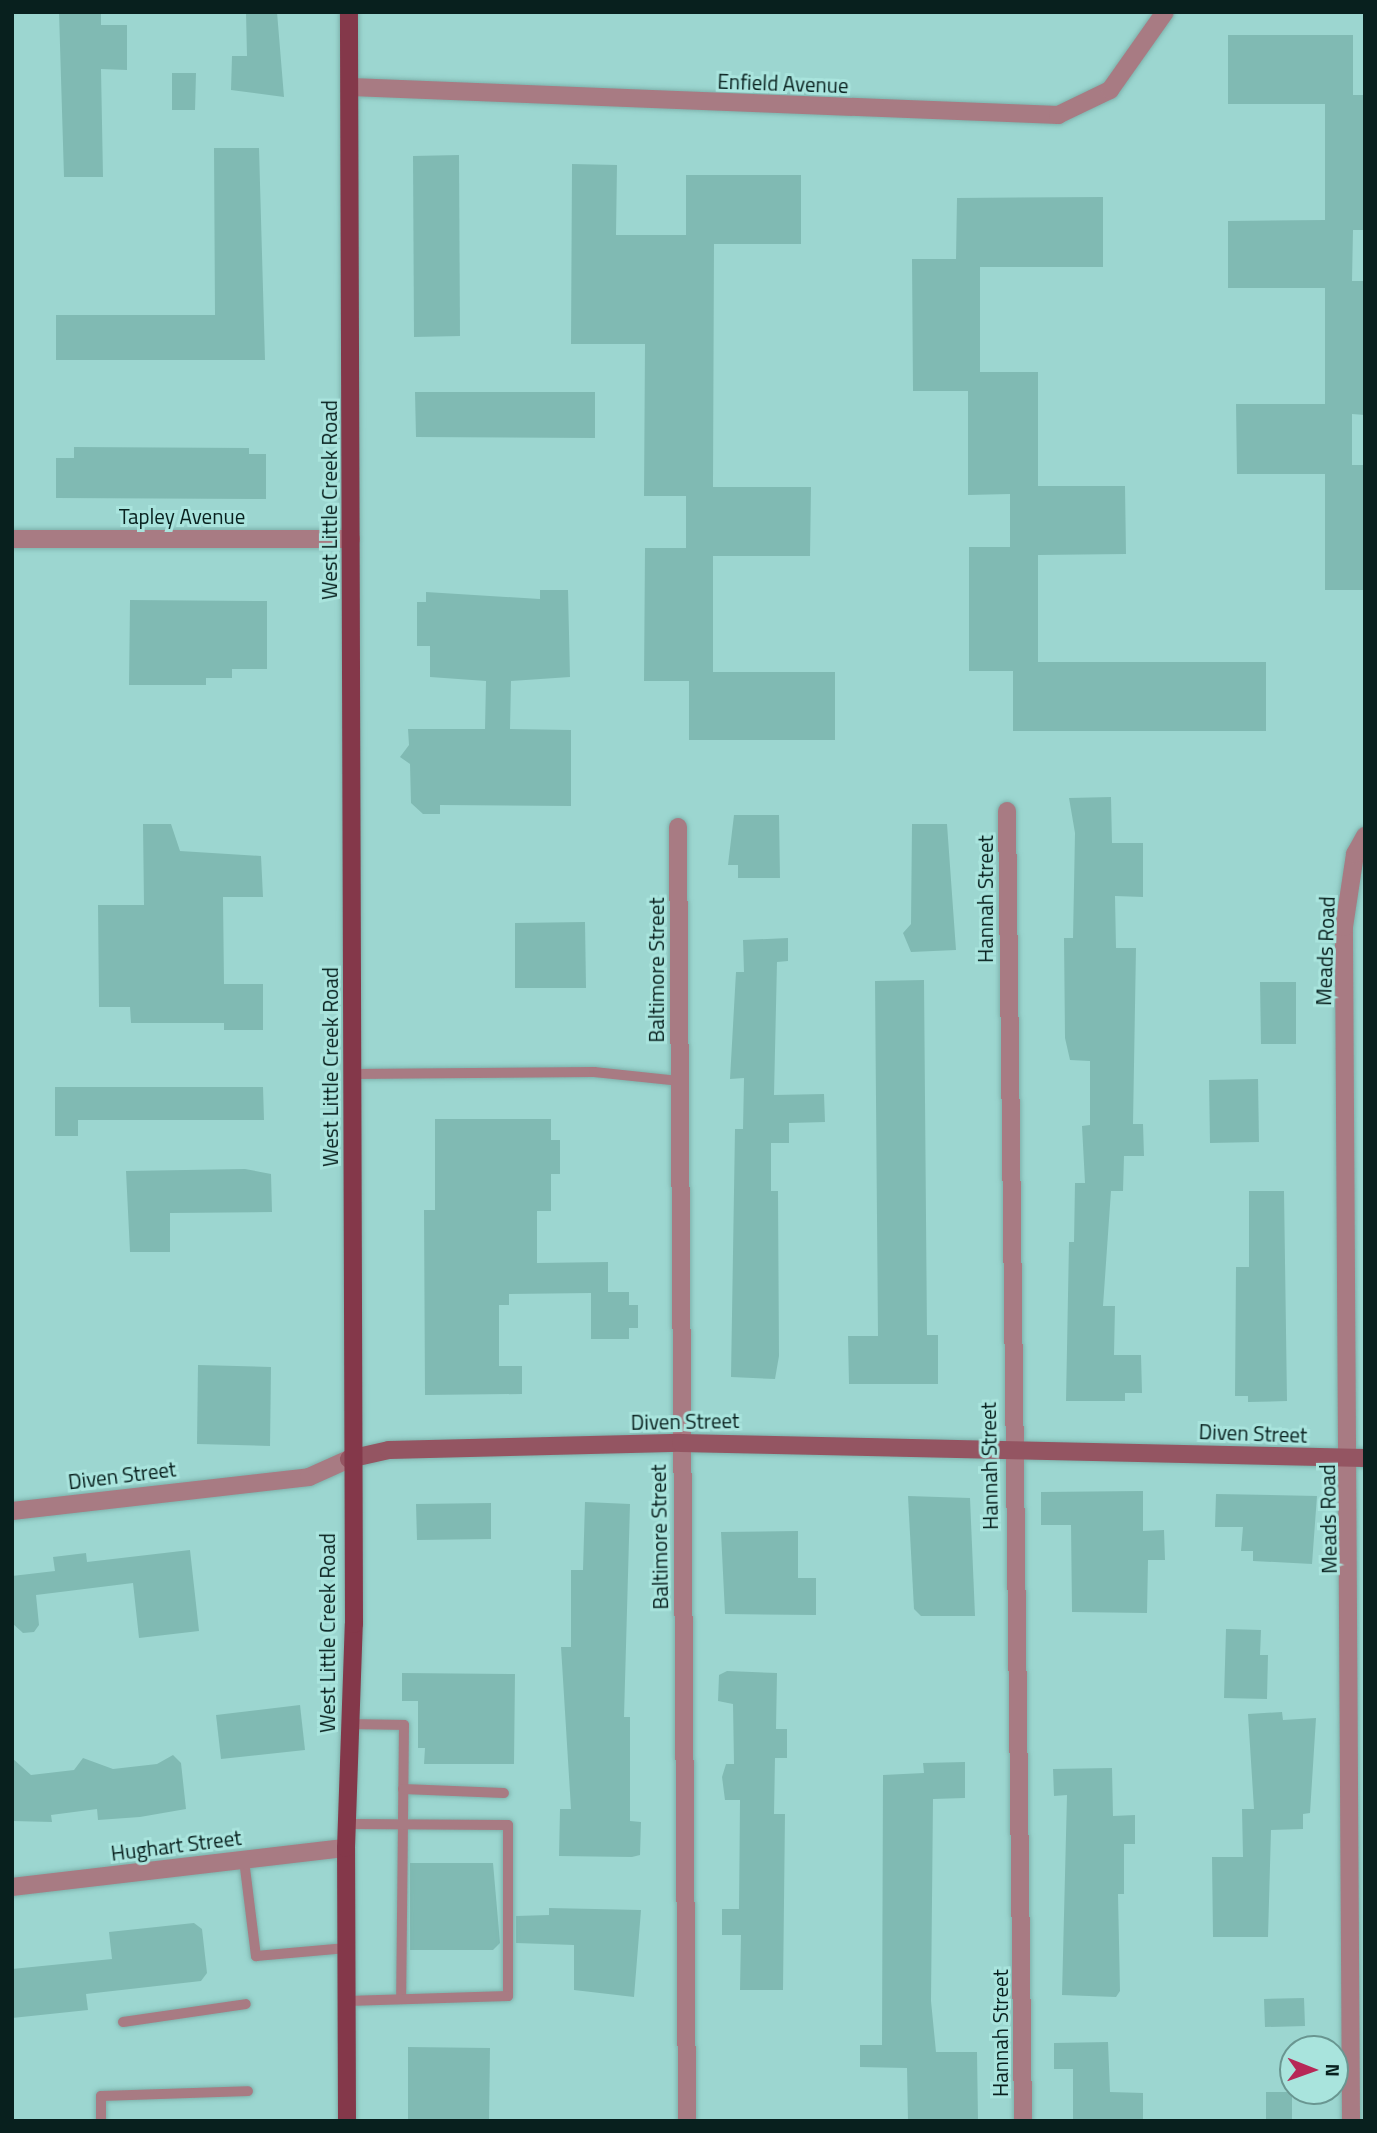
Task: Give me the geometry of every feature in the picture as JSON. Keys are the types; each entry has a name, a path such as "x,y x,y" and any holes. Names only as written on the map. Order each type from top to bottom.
{"main road":[{"name":"West Little Creek Road","path":"347,2121 346,1848 351,1724 349,1459 353,1074 349,12"},
{"name":"Diven Street","path":"349,1459 389,1450 681,1443 1011,1448 1357,1459"}],"street":[{"name":"Enfield Avenue","path":"351,87 1058,115 1110,90 1165,12"},
{"name":"Tapley Avenue","path":"12,540 351,539"},
{"name":"Hannah Street","path":"1007,811 1011,1448 1023,2121"},
{"name":"Baltimore Street","path":"678,827 687,2121"},
{"name":"Meads Road","path":"1351,2121 1357,1459 1344,927 1354,854 1365,836"},
{"name":"Diven Street","path":"12,1511 309,1477 349,1459"},
{"name":"Hughart Street","path":"12,1887 346,1848"}],"lane":[{"path":"353,1074 594,1072 679,1081"},
{"path":"351,1724 404,1725 401,1999"},
{"path":"403,1789 504,1793"},
{"path":"347,1824 508,1825 508,1996 347,2001"},
{"path":"244,1860 256,1956 347,1948"},
{"path":"123,2022 246,2004"},
{"path":"101,2121 101,2096 248,2091"}],"building":[{"path":"59,12 101,12 101,25 127,25 127,70 101,69 103,177 64,177"},
{"path":"246,12 277,12 284,97 231,90 232,56 247,56"},
{"path":"1228,35 1353,35 1353,95 1365,95 1365,230 1353,230 1352,281 1365,281 1365,415 1352,414 1352,465 1365,465 1365,590 1325,590 1325,474 1237,474 1236,404 1325,404 1325,288 1228,288 1228,221 1325,220 1325,104 1228,104"},
{"path":"172,73 196,73 195,110 172,110"},
{"path":"214,148 259,148 265,360 56,360 56,315 215,315"},
{"path":"459,155 460,336 414,337 413,156"},
{"path":"572,164 617,165 616,235 686,235 686,175 801,175 801,244 714,244 713,487 811,487 810,556 713,556 713,672 835,672 835,740 689,740 689,681 644,681 645,548 686,548 686,496 644,496 645,344 571,344"},
{"path":"1103,197 1103,267 980,267 980,372 1038,372 1038,486 1125,486 1126,554 1038,555 1038,662 1266,662 1266,731 1013,731 1013,671 969,671 969,547 1010,547 1010,494 968,495 968,391 913,391 912,259 956,259 957,198"},
{"path":"415,392 595,392 595,438 416,437"},
{"path":"74,447 249,448 249,454 266,454 266,499 56,498 56,458 74,458"},
{"path":"540,590 568,590 570,677 511,681 510,729 571,730 571,806 440,805 440,814 423,814 411,803 410,764 400,757 409,745 408,729 485,729 486,681 430,677 430,646 417,646 417,602 426,602 426,592 540,599"},
{"path":"130,600 267,601 267,669 232,669 232,678 206,678 206,685 129,685"},
{"path":"1111,797 1112,843 1143,843 1143,897 1115,896 1116,948 1136,948 1133,1124 1143,1124 1144,1156 1124,1156 1123,1191 1111,1191 1103,1306 1115,1306 1114,1355 1141,1355 1142,1393 1125,1393 1125,1401 1066,1401 1069,1242 1074,1242 1075,1183 1085,1183 1082,1126 1090,1125 1090,1061 1070,1060 1065,1038 1064,938 1073,938 1075,833 1069,798"},
{"path":"734,815 779,815 780,878 738,878 738,865 728,865"},
{"path":"143,824 171,824 180,851 261,856 263,897 223,897 224,984 263,984 263,1030 224,1030 224,1023 131,1023 130,1007 99,1007 98,905 144,905"},
{"path":"912,824 947,824 956,950 911,952 903,933 911,924"},
{"path":"585,922 586,988 515,988 515,923"},
{"path":"788,938 788,961 777,962 774,1095 824,1094 825,1122 789,1123 789,1143 771,1143 771,1191 778,1191 779,1356 775,1379 731,1377 735,1129 743,1129 744,1078 730,1079 736,972 744,972 743,940"},
{"path":"924,980 927,1335 938,1335 938,1384 849,1384 848,1336 878,1336 875,981"},
{"path":"1260,982 1296,982 1296,1044 1261,1044"},
{"path":"1258,1079 1259,1142 1210,1143 1209,1080"},
{"path":"55,1087 263,1087 264,1120 78,1120 78,1136 55,1136"},
{"path":"435,1119 551,1119 551,1140 560,1140 560,1174 551,1174 551,1211 537,1211 537,1263 608,1262 608,1292 629,1292 629,1305 638,1305 638,1328 629,1328 629,1339 591,1339 591,1293 509,1294 509,1305 499,1305 499,1366 522,1366 522,1394 425,1395 424,1210 435,1210"},
{"path":"245,1169 271,1174 272,1212 170,1213 170,1252 130,1252 126,1171"},
{"path":"1249,1191 1284,1191 1287,1401 1248,1402 1248,1396 1235,1396 1236,1267 1249,1267"},
{"path":"198,1365 271,1367 270,1446 197,1444"},
{"path":"1143,1491 1143,1531 1164,1530 1165,1560 1148,1560 1147,1613 1072,1612 1071,1525 1041,1525 1041,1492"},
{"path":"1216,1494 1317,1496 1312,1564 1253,1561 1253,1551 1241,1551 1243,1527 1215,1527"},
{"path":"908,1496 970,1498 975,1616 921,1616 914,1609"},
{"path":"585,1502 630,1504 624,1717 630,1717 630,1821 641,1822 640,1855 632,1857 559,1856 560,1809 571,1809 561,1647 571,1647 571,1570 583,1570"},
{"path":"491,1503 491,1539 417,1540 416,1504"},
{"path":"798,1531 798,1578 816,1578 816,1615 725,1614 721,1532"},
{"path":"190,1550 199,1631 139,1638 133,1583 36,1595 39,1625 34,1632 23,1633 12,1623 12,1576 55,1571 53,1557 86,1553 87,1562"},
{"path":"1226,1629 1261,1630 1260,1655 1268,1655 1267,1699 1224,1698"},
{"path":"727,1671 777,1673 776,1729 787,1729 787,1758 775,1758 774,1814 785,1814 783,1990 740,1990 741,1935 722,1935 722,1909 739,1909 740,1800 725,1800 722,1777 726,1764 734,1764 733,1704 718,1701 719,1675"},
{"path":"402,1673 515,1674 514,1764 424,1764 425,1748 418,1748 418,1701 402,1701"},
{"path":"300,1705 305,1750 221,1759 216,1715"},
{"path":"1282,1712 1283,1720 1316,1718 1310,1813 1303,1814 1303,1829 1271,1830 1268,1937 1213,1937 1212,1857 1243,1857 1242,1809 1254,1809 1248,1714"},
{"path":"173,1755 181,1763 186,1809 140,1817 98,1820 97,1809 51,1815 52,1822 12,1821 12,1758 31,1775 74,1770 83,1758 113,1769 157,1764"},
{"path":"965,1762 965,1798 933,1799 931,2001 936,2052 977,2052 978,2121 908,2121 907,2068 860,2067 860,2045 882,2045 883,1775 924,1773 923,1763"},
{"path":"1112,1768 1113,1816 1135,1815 1135,1844 1124,1844 1124,1894 1118,1894 1120,1991 1116,1997 1062,1995 1067,1795 1054,1796 1053,1769"},
{"path":"410,1863 493,1863 500,1943 493,1950 410,1950"},
{"path":"549,1908 641,1910 634,1997 574,1990 574,1945 516,1943 516,1916 549,1915"},
{"path":"194,1923 202,1929 207,1973 201,1981 86,1994 88,2010 12,2018 12,1969 112,1959 109,1932"},
{"path":"1304,1998 1305,2026 1265,2027 1264,1999"},
{"path":"1108,2042 1110,2092 1143,2093 1143,2120 1073,2120 1073,2069 1054,2069 1054,2043"},
{"path":"408,2047 490,2048 489,2121 408,2121"},
{"path":"1266,2092 1279,2092 1279,2105 1292,2105 1292,2119 1266,2119"}]}
